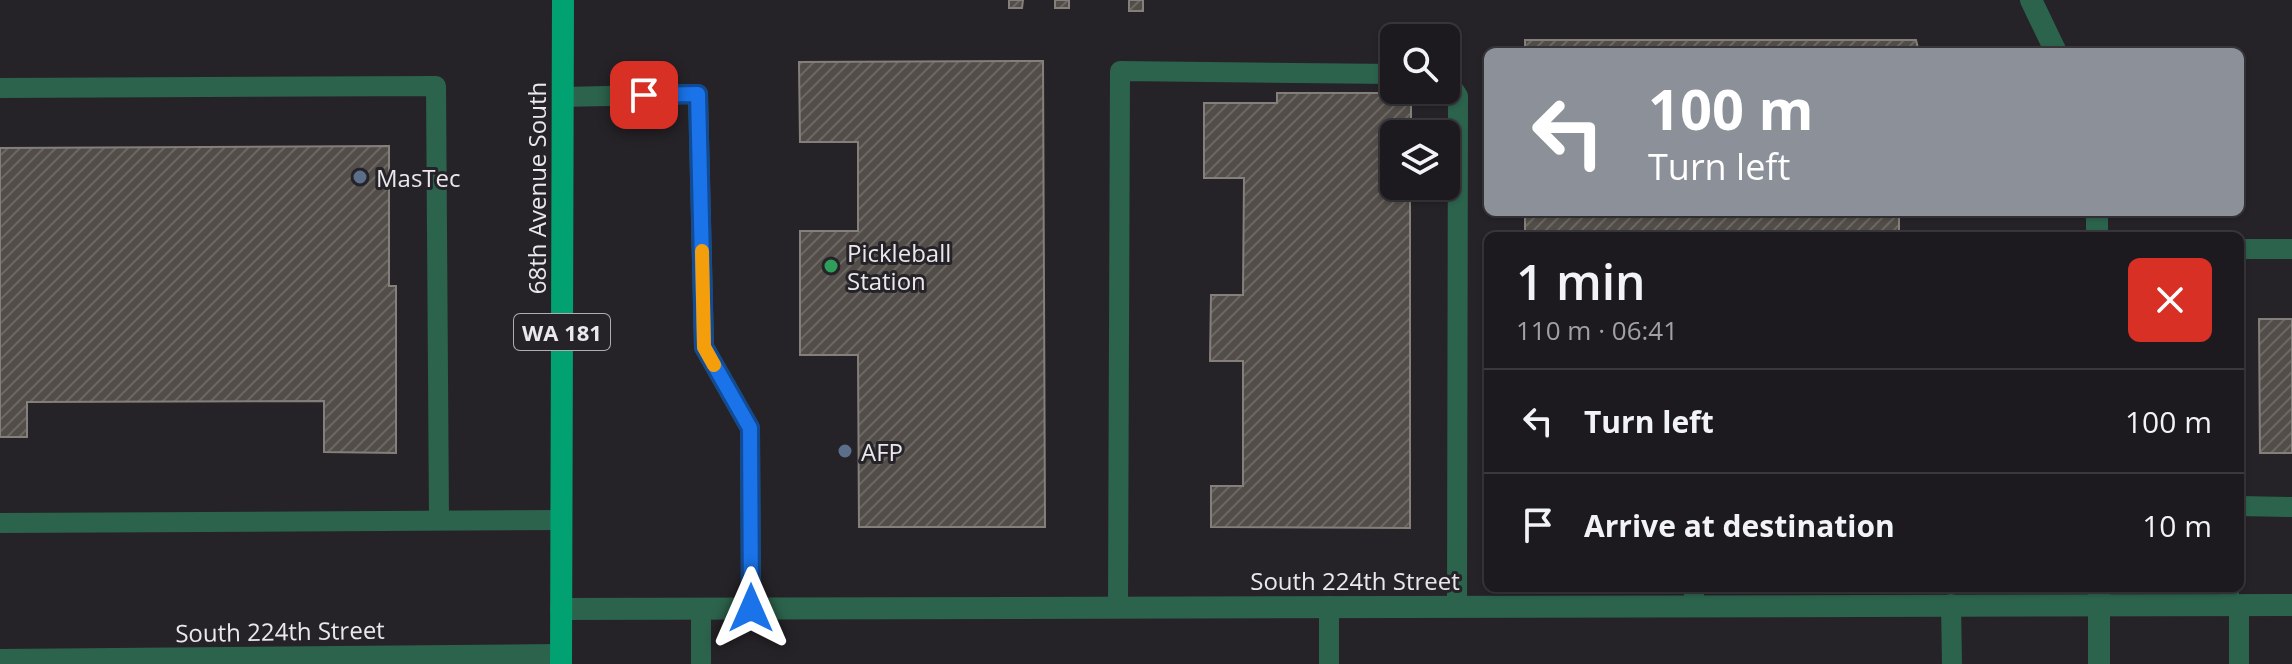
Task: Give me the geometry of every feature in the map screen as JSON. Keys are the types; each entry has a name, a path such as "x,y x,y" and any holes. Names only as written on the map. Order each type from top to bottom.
{"main road":[{"name":"68th Avenue South","path":"561,659 563,0"}],"street":[{"path":"2031,0 2054,48"},
{"name":"South 224th Street","path":"561,609 1457,605 1694,596 1951,604 2099,596 2232,599 2292,605"},
{"path":"2099,596 2099,664"}],"lane":[{"path":"1118,607 1120,71 1380,74"},
{"path":"0,88 436,86 439,520"},
{"path":"562,97 698,94 704,347 750,428 751,608"},
{"path":"1457,605 1458,104"},
{"path":"2244,249 2292,249"},
{"path":"2244,506 2292,507"},
{"path":"0,523 561,520"},
{"path":"2232,599 2239,664"},
{"path":"1951,604 1952,664"},
{"path":"1329,606 1329,664"},
{"path":"701,609 701,664"},
{"name":"South 224th Street","path":"0,659 561,659"}],"building":[{"path":"1009,0 1023,0 1022,8 1009,8"},
{"path":"1055,0 1069,0 1069,8 1055,8"},
{"path":"1129,0 1143,0 1143,11 1129,11"},
{"path":"1525,40 1916,40 1918,48 1525,48"},
{"path":"1043,61 1045,527 859,527 858,355 800,355 800,231 858,231 858,142 800,142 799,62"},
{"path":"1277,93 1380,93 1380,104 1411,104 1411,120 1380,120 1380,200 1410,200 1410,528 1211,527 1211,486 1243,486 1243,361 1210,361 1211,295 1243,295 1244,178 1204,178 1204,103 1277,103"},
{"path":"389,146 389,286 396,286 396,453 324,452 324,401 27,402 27,437 0,437 0,148"},
{"path":"1525,216 1899,216 1899,232 1525,232"},
{"path":"2259,319 2292,319 2292,453 2260,453"}],"slow traffic":[{"path":"702,251 704,347 714,365"}],"place":[{"name":"MasTec","path":"360,177"},
{"name":"Pickleball Station","path":"831,266"},
{"name":"AFP","path":"845,451"}],"route":[{"path":"644,95 698,94 704,347 750,428 751,608"}]}
